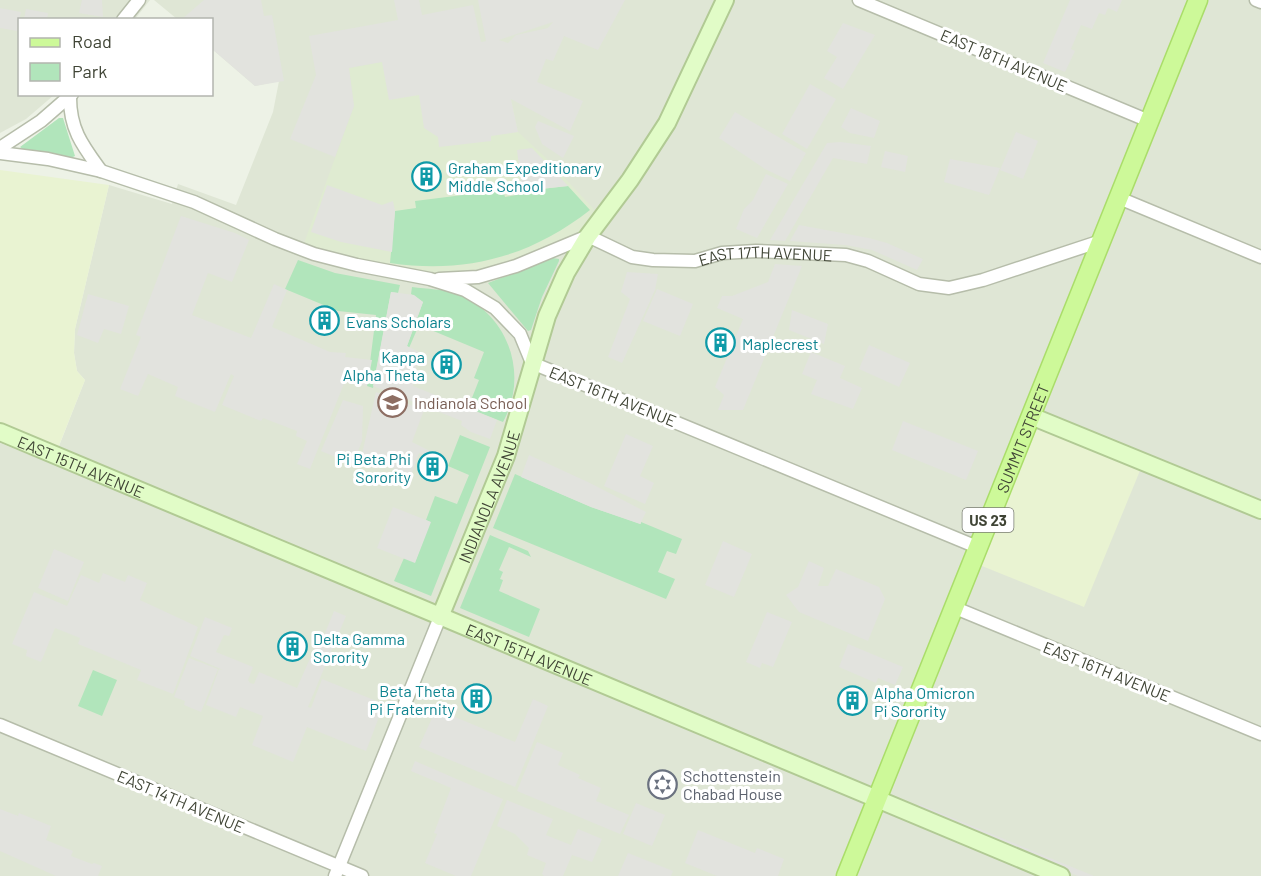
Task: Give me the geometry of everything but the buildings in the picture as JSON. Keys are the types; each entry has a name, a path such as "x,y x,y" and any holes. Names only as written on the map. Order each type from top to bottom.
{"main road":[{"name":"SUMMIT STREET","path":"846,876 1198,0"}],"street":[{"path":"125,18 139,0"},
{"name":"INDIANOLA AVENUE","path":"337,871 506,456 528,388 532,363 547,316 561,284 588,236 630,180 667,123 725,0"},
{"name":"EAST 18TH AVENUE","path":"859,0 1149,121"},
{"path":"1256,0 1261,2"},
{"path":"0,148 41,121 71,96"},
{"path":"71,96 70,112 78,139 101,171"},
{"name":"EAST 16TH AVENUE","path":"0,153 48,159 101,171 194,202 314,254 357,266 430,279 465,290 495,308 520,334 532,363 977,547"},
{"path":"1119,198 1261,257"},
{"path":"430,279 478,277 516,266 588,236"},
{"name":"EAST 17TH AVENUE","path":"588,236 632,257 650,260 695,261 722,253 756,251 846,255 868,261 918,284 949,288 983,280 1101,241"},
{"path":"1031,416 1261,510"},
{"name":"EAST 15TH AVENUE","path":"0,432 1061,876"},
{"name":"EAST 16TH AVENUE","path":"953,607 1261,734"},
{"name":"EAST 14TH AVENUE","path":"0,726 337,871 362,876"}],"shaded area":[{"path":"0,0 150,0 136,18 18,18 18,96 53,96 26,119 0,133"},
{"path":"82,0 102,0 103,17 79,13"},
{"path":"154,0 1261,0 1261,876 0,876 0,443 52,464 85,380 77,371 74,353 75,329 109,185 172,204 178,184 236,205 273,112 279,81 255,86 213,50 213,18 176,18"},
{"path":"204,0 261,0 264,16 272,15 284,81 255,86 213,50 213,18 183,18"},
{"path":"394,0 419,0 422,15 473,5 481,42 486,41 478,0 625,0 598,50 564,36 553,61 546,59 537,82 583,101 570,131 511,99 518,132 491,136 491,141 439,147 438,137 424,128 419,95 389,100 382,62 349,68 354,106 335,157 290,139 316,75 309,36 398,20","holes":["553,22 548,28 516,35 508,43 499,40"]},
{"path":"1070,0 1122,0 1117,12 1108,8 1105,15 1099,13 1092,29 1081,25 1071,49 1075,51 1065,72 1043,63"},
{"path":"0,8 21,12 17,31 0,28"},
{"path":"26,9 48,13 47,18 24,18"},
{"path":"843,23 875,35 843,89 824,78 837,57 827,51"},
{"path":"499,39 518,132 545,157 602,218 588,236 516,266 430,279 303,246 354,106 349,68"},
{"path":"810,84 836,99 807,149 782,134"},
{"path":"851,108 880,121 874,138 850,133 841,127"},
{"path":"735,112 806,153 790,181 765,169 719,138"},
{"path":"538,121 574,136 563,158 542,144 535,127"},
{"path":"1016,132 1038,141 1023,179 1000,170"},
{"path":"841,142 871,146 867,164 833,158 785,241 770,240 827,143"},
{"path":"532,148 568,186 522,191 517,150"},
{"path":"885,151 908,156 905,172 881,167"},
{"path":"950,159 1000,168 989,195 944,182"},
{"path":"0,170 109,185 75,329 74,353 77,371 85,380 58,448 0,424"},
{"path":"766,174 788,184 757,238 736,229 744,209 753,200"},
{"path":"327,185 382,205 393,201 395,211 392,252 341,242 311,232"},
{"path":"181,216 235,233 249,240 232,282 208,273 192,315 251,338 274,284 287,290 272,327 330,352 346,353 345,357 372,360 367,386 345,381 310,469 297,464 307,441 296,436 297,431 263,418 261,421 222,405 234,376 231,374 215,412 175,396 178,387 148,374 138,396 120,389 141,337 136,335"},
{"path":"799,225 869,238 887,243 923,259 917,270 872,250 845,245 790,241"},
{"path":"775,264 802,266 743,410 718,410 724,395 715,387 743,319 717,308 722,296 732,296 768,282"},
{"path":"627,272 658,274 655,290 622,363 608,357 630,299 621,292"},
{"path":"657,289 693,304 680,336 643,321"},
{"path":"391,292 414,295 423,302 407,346 419,352 413,386 497,420 490,439 471,432 461,425 462,421 373,386"},
{"path":"88,294 129,306 121,334 104,329 98,343 77,335"},
{"path":"792,310 828,324 824,344 789,330"},
{"path":"869,345 910,363 899,387 859,369"},
{"path":"811,352 845,366 840,378 862,388 853,409 811,394 817,380 802,374"},
{"path":"376,392 424,410 412,442 430,451 428,456 419,453 411,476 362,454"},
{"path":"343,400 363,406 362,441 353,464 321,451"},
{"path":"1029,409 1146,456 1084,607 967,560"},
{"path":"903,421 978,451 966,480 892,450"},
{"path":"626,434 653,446 640,476 654,483 645,504 604,486"},
{"path":"529,455 646,512 640,524 591,507 521,477"},
{"path":"393,507 431,522 415,563 377,548"},
{"path":"723,541 752,554 734,597 705,585"},
{"path":"54,549 84,562 68,601 38,588"},
{"path":"809,561 824,568 818,586 828,586 836,569 879,587 885,599 868,641 799,612 786,595 798,587"},
{"path":"103,573 125,582 128,575 147,583 140,600 198,627 173,694 137,680 141,670 78,644 80,638 55,628 41,662 26,656 27,650 12,644 34,592 67,606 81,575 99,583"},
{"path":"334,611 346,616 308,707 311,708 322,679 384,704 366,751 307,727 293,762 252,745 263,716 240,707 236,717 206,705 219,669 223,670 190,656 205,617 232,628 229,636 224,635 216,652 253,667 248,680 250,683 254,684 259,672 297,688 315,647 319,648"},
{"path":"767,612 792,622 773,667 762,663 760,668 746,662"},
{"path":"848,644 903,667 895,685 878,678 876,683 839,667"},
{"path":"189,658 218,669 201,712 184,705 185,701 174,697"},
{"path":"533,699 548,706 515,787 419,747 436,709 515,742"},
{"path":"537,742 563,753 558,765 580,775 578,778 601,788 596,801 629,815 620,834 517,791"},
{"path":"415,761 503,799 471,876 456,876 425,863 437,834 434,833 451,788 411,771"},
{"path":"507,800 553,819 546,835 571,845 578,829 602,839 592,862 572,855 563,876 544,876 542,874 546,863 527,855 529,848 515,834 497,826"},
{"path":"636,803 665,815 652,846 623,834"},
{"path":"919,804 1094,876 1078,876 916,809"},
{"path":"0,809 18,816 19,813 51,826 46,840 73,851 71,856 102,866 98,876 56,876 0,851"},
{"path":"698,830 755,853 757,848 784,859 778,876 717,876 685,863"},
{"path":"628,853 673,871 671,876 618,876"}],"green space":[{"path":"59,118 63,118 75,156 71,158 25,151 20,147"},
{"path":"568,186 590,210 544,240 496,258 470,263 418,266 390,263 395,211 416,208 415,201 503,190 505,197 522,194 522,191"},
{"path":"553,258 559,261 542,297 531,330 528,331 488,283"},
{"path":"298,260 335,273 400,285 398,293 391,292 373,388 367,386 376,315 338,311 285,289"},
{"path":"412,287 458,294 476,304 502,331 514,366 511,404 503,422 468,408 479,380 474,378 484,352 419,325 409,348 407,346 423,302 411,294"},
{"path":"460,435 490,447 431,596 394,581 404,558 415,562 430,522 426,520 435,496 457,504 469,475 448,466"},
{"path":"515,474 591,507 641,524 641,522 682,539 676,554 667,551 658,572 675,579 666,599 493,528"},
{"path":"490,535 528,551 531,557 509,547 499,570 503,572 500,579 503,580 499,591 540,609 529,637 460,608"},
{"path":"93,670 117,680 102,716 78,706"}],"place":[{"name":"Graham Expeditionary Middle School","path":"427,176"},
{"name":"Evans Scholars","path":"325,321"},
{"name":"Maplecrest","path":"721,343"},
{"name":"Kappa Alpha Theta","path":"446,365"},
{"name":"Indianola School","path":"393,402"},
{"name":"Pi Beta Phi Sorority","path":"432,467"},
{"name":"Delta Gamma Sorority","path":"292,647"},
{"name":"Beta Theta Pi Fraternity","path":"476,699"},
{"name":"Alpha Omicron Pi Sorority","path":"853,701"},
{"name":"Schottenstein Chabad House","path":"662,784"}]}
